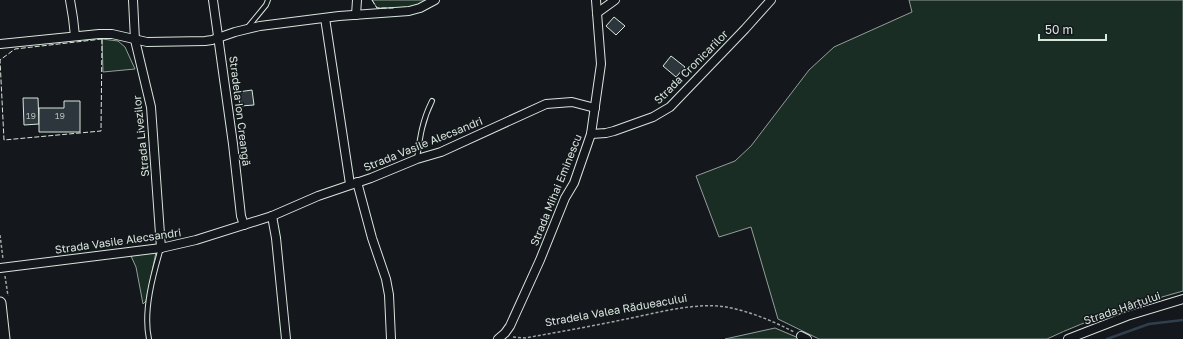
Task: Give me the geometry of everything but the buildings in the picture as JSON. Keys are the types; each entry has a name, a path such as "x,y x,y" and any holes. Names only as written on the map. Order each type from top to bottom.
{"main road":[{"path":"4,300 4,339"}],"street":[{"path":"70,0 75,36"},
{"name":"Strada Livezilor","path":"133,0 135,40 151,107 161,248"},
{"name":"Stradela Ion Creangă","path":"214,0 241,216 244,225"},
{"path":"356,15 357,0"},
{"path":"0,44 75,36 112,34 147,42 205,41 246,29 325,18 410,11 420,8 435,0"},
{"name":"Strada Mihai Eminescu","path":"505,333 510,326 540,260 565,198 574,182 591,134 601,64 596,0"},
{"path":"597,13 615,0"},
{"name":"Strada Cronicarilor","path":"591,134 614,131 653,117 670,107 771,0"},
{"name":"Strada Vasile Alecsandri","path":"325,18 354,183"},
{"name":"Strada Vasile Alecsandri","path":"2,268 161,248 196,240 272,216 318,196 417,158 441,152 546,104 572,102 595,108"},
{"path":"354,183 386,279 389,295 391,339"},
{"path":"272,216 276,238 286,339"},
{"name":"Strada Hârțului","path":"1069,339 1127,316 1183,299"},
{"path":"498,339 505,333"}],"lane":[{"path":"246,29 257,17 268,0"},
{"path":"417,158 420,132 432,101"},
{"path":"148,339 147,316 150,294 153,276 161,248"}],"path":[{"path":"0,235 4,300"},
{"name":"Stradela Valea Rădueacului","path":"505,333 514,337 525,338 673,310 702,306 724,307 750,313 804,337"}],"green space":[{"path":"372,0 429,0 418,6 377,8"},
{"path":"909,0 1183,0 1183,291 1080,324 1047,339 819,339 778,319 751,227 719,237 696,176 735,161 751,146 809,70 834,47 912,12"},
{"path":"102,39 118,41 125,47 135,69 103,72"},
{"path":"156,252 146,301 143,304 136,267 131,256"},
{"path":"775,328 801,339 725,339"}],"waterway":[{"path":"1107,339 1149,324 1183,320"}],"fence":[{"path":"372,0 377,8 395,8"},
{"path":"102,39 101,131 4,140 0,60 15,49 102,39"}]}
